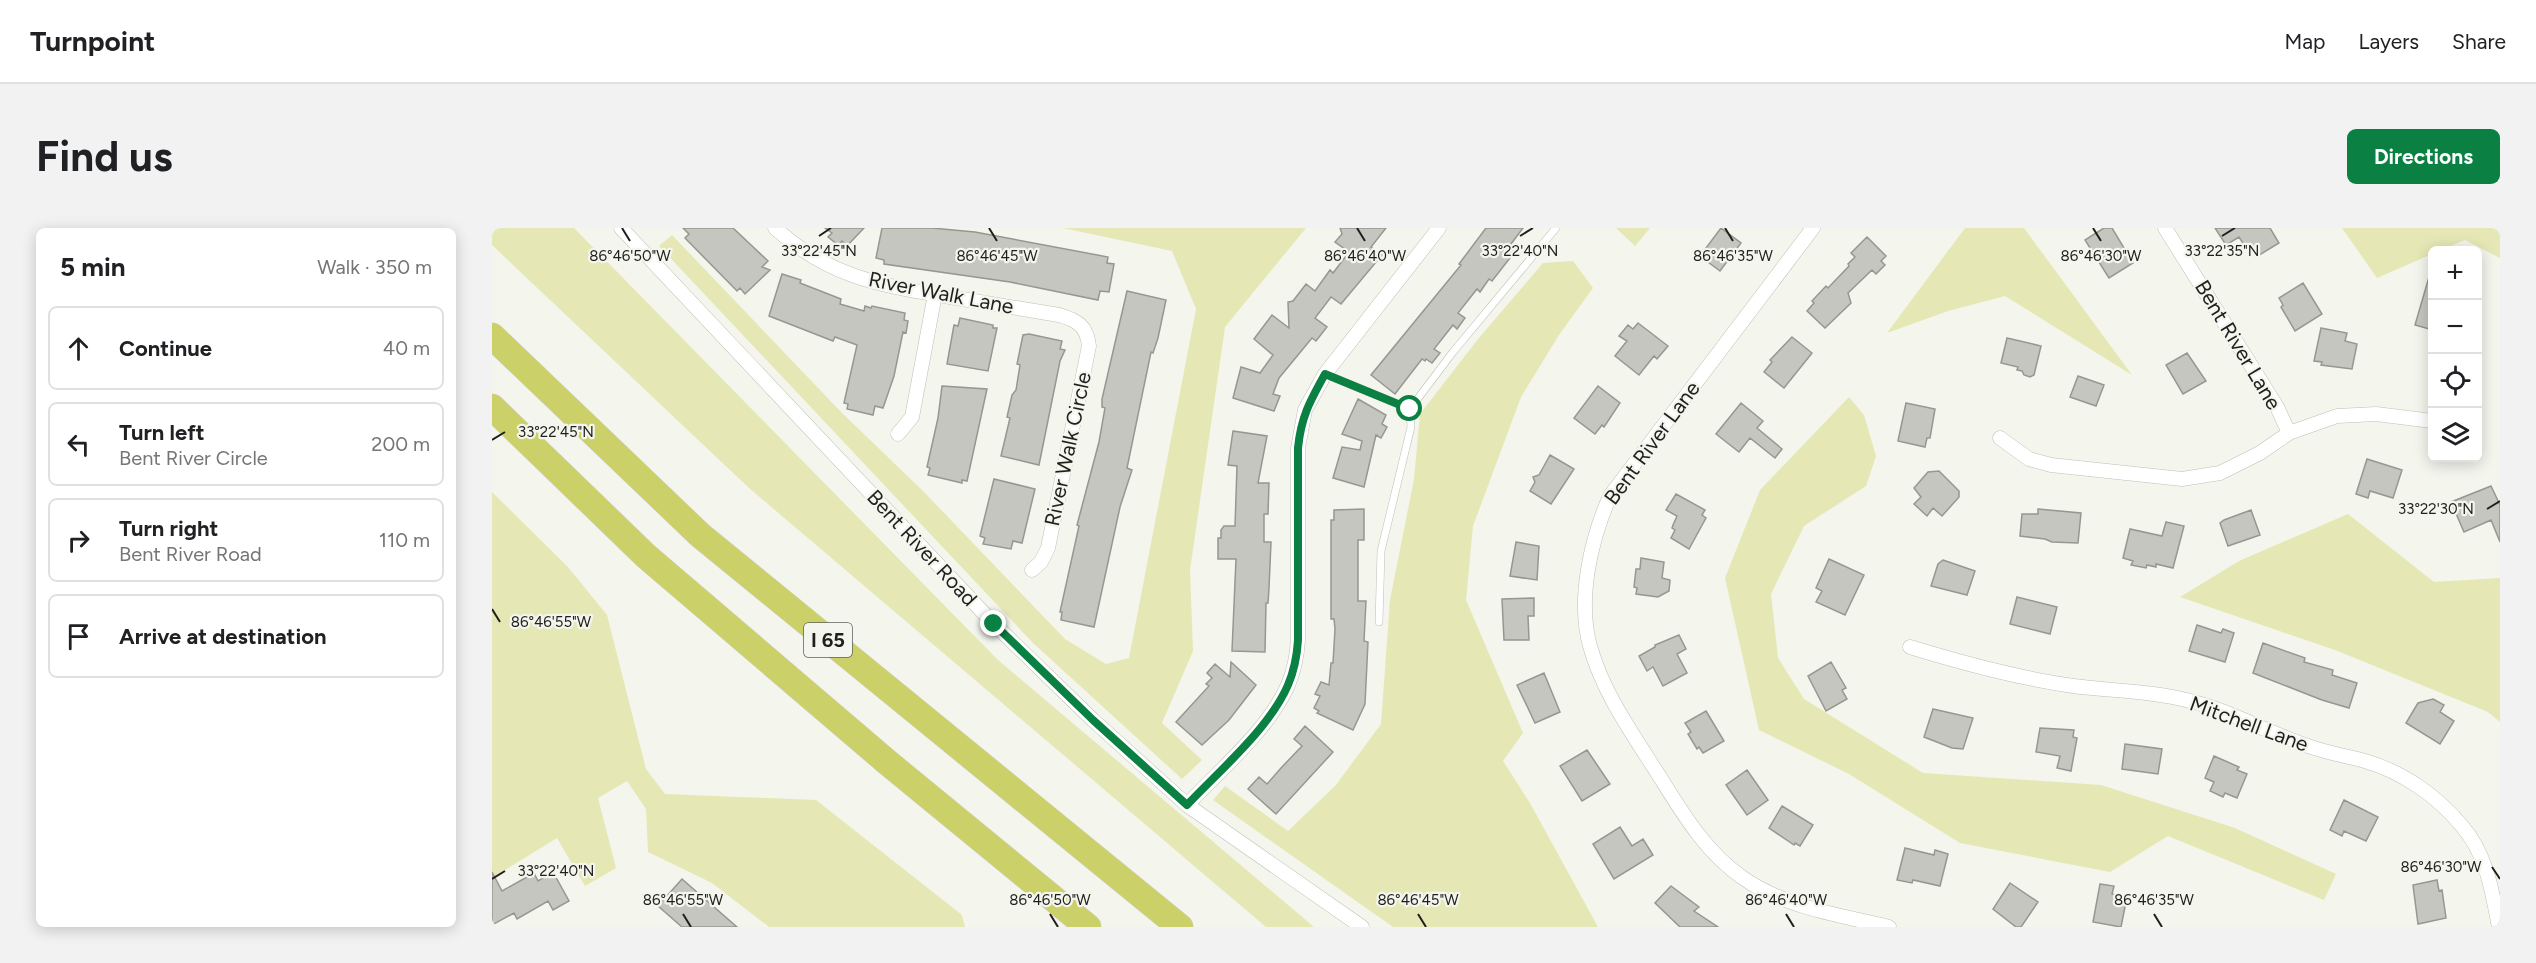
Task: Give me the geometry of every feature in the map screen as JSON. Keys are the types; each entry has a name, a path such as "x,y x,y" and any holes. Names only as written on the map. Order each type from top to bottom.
{"highway":[{"name":"I 65","path":"492,336 700,535 1180,927"},
{"name":"I 65","path":"492,407 646,556 887,762 1088,927"}],"street":[{"name":"Bent River Road","path":"621,228 994,624 1093,720 1187,805 1362,927"},
{"name":"River Walk Lane","path":"775,228 792,243 822,262 882,286 1059,315 1071,318 1082,325"},
{"path":"1187,805 1263,723 1288,685 1293,669 1298,640 1299,432 1305,410 1325,374 1439,228"},
{"name":"Bent River Lane","path":"1813,228 1610,496 1590,552 1586,574 1586,623 1589,644 1611,698 1676,802 1703,842 1717,858 1744,879 1801,905 1889,927"},
{"name":"Bent River Lane","path":"2166,228 2277,407 2289,433"},
{"path":"898,434 912,417 935,294"},
{"name":"River Walk Circle","path":"1032,570 1041,562 1048,548 1085,368 1089,346 1088,336 1082,325"},
{"path":"2000,438 2029,459 2043,464 2182,479 2220,473 2239,465 2289,433 2313,423 2356,414 2428,421"},
{"name":"Mitchell Lane","path":"1910,647 2030,678 2190,701 2217,709 2310,747 2386,768 2421,788 2466,831 2486,866 2499,927"},
{"path":"1822,927 1826,913"}],"lane":[{"path":"1379,622 1381,551 1411,427 1410,409 1453,352 1556,228"},
{"path":"1325,374 1410,409"}],"green space":[{"path":"492,228 574,228 998,660 1314,927 1266,927 749,488 492,245"},
{"path":"1063,228 1306,228 1225,327 1190,570 1193,651 1162,723 1202,760 1182,779 1033,643 659,246 672,235 841,412 922,490 1065,639 1106,664 1129,658 1196,309 1172,251"},
{"path":"1616,228 1650,228 1635,246"},
{"path":"1965,228 2024,228 2132,375 2005,296 1948,311 1887,333"},
{"path":"2342,228 2500,228 2500,258 2482,249 2482,246 2465,240 2451,246 2428,246 2428,256 2377,278"},
{"path":"1573,261 1593,288 1559,335 1521,397 1473,526 1466,600 1523,733 1503,761 1530,803 1598,927 1393,927 1213,800 1225,786 1288,831 1336,785 1381,724 1390,600 1414,479 1420,414 1478,339 1543,263"},
{"path":"1849,397 1864,415 1876,456 1866,486 1804,526 1771,594 1778,658 1804,699 1923,773 2101,785 2235,828 2336,874 2324,900 2168,836 2110,872 1960,843 1849,774 1759,730 1725,578 1760,490"},
{"path":"492,492 568,567 607,615 646,769 665,794 816,800 962,915 965,927 769,927 712,883 648,852 646,809 627,781 598,798 616,868 585,886 557,838 492,878"},
{"path":"2348,514 2434,582 2500,578 2500,722 2488,712 2335,650 2180,597 2239,561"}],"building":[{"path":"683,228 733,228 768,261 762,267 770,270 745,294 740,288 737,291 685,238 689,234"},
{"path":"825,228 864,228 847,246 842,241 838,245 828,237 832,233"},
{"path":"882,228 932,228 975,232 1108,257 1107,263 1114,264 1109,292 1100,291 1098,300 1010,282 884,264 884,260 876,258"},
{"path":"1340,228 1386,228 1371,247 1382,255 1341,304 1331,297 1315,318 1327,327 1316,341 1312,338 1279,378 1273,394 1280,396 1274,411 1233,398 1241,367 1260,373 1273,355 1254,339 1272,315 1289,328 1288,302 1293,301 1306,284 1315,291 1330,270 1333,273 1349,252 1335,242 1342,234"},
{"path":"1486,228 1523,228 1511,244 1517,249 1492,281 1489,279 1480,292 1477,289 1458,313 1465,318 1457,329 1453,325 1434,349 1440,353 1432,363 1422,359 1395,394 1371,375 1461,265 1459,264"},
{"path":"1721,228 1741,243 1720,271 1700,256"},
{"path":"2104,228 2112,228 2133,263 2109,278 2085,240"},
{"path":"2215,228 2270,228 2279,243 2256,257 2251,249 2248,251 2239,237 2226,245"},
{"path":"1867,237 1886,256 1881,261 1885,265 1876,274 1872,270 1848,293 1851,303 1825,328 1807,311 1814,303 1812,301 1826,286 1828,288 1849,266 1848,264 1855,257 1851,253"},
{"path":"782,274 801,280 800,283 841,299 840,304 864,311 865,306 871,308 872,306 905,313 904,320 908,321 906,333 903,332 894,376 883,408 875,406 873,415 847,409 848,404 844,403 857,345 835,337 833,341 769,316"},
{"path":"2428,280 2428,329 2415,325"},
{"path":"2303,283 2322,314 2295,331 2281,307 2283,305 2279,298"},
{"path":"1127,291 1166,300 1158,338 1153,353 1151,352 1127,468 1132,470 1120,507 1094,627 1061,620 1062,612 1060,612 1079,526 1077,525 1099,442 1105,408 1102,407 1102,399"},
{"path":"960,318 993,325 993,328 997,328 988,371 947,364 954,325 958,326"},
{"path":"1638,323 1668,346 1657,359 1654,356 1639,375 1615,356 1627,341 1619,336 1628,325 1633,329"},
{"path":"2321,328 2347,333 2345,341 2357,344 2352,369 2321,365 2322,362 2314,361"},
{"path":"1029,334 1062,341 1060,349 1065,350 1060,361 1039,465 1001,456 1010,418 1007,417 1012,395 1016,390 1020,365 1017,364 1023,335"},
{"path":"1792,337 1812,353 1784,388 1764,372 1772,362 1770,360"},
{"path":"2007,338 2041,346 2034,375 2030,377 2024,375 2022,371 2017,370 2018,367 2001,363"},
{"path":"2187,353 2206,381 2183,394 2166,365"},
{"path":"2078,376 2104,385 2096,406 2070,397"},
{"path":"942,386 987,389 967,481 962,480 962,483 928,475 930,468 927,467 938,418"},
{"path":"1598,386 1620,403 1604,427 1602,425 1595,434 1574,418"},
{"path":"1358,399 1386,415 1382,424 1387,427 1381,438 1376,435 1364,487 1333,478 1342,447 1360,450 1362,441 1342,434"},
{"path":"1741,403 1763,421 1757,428 1782,449 1775,458 1750,438 1739,452 1716,434"},
{"path":"1906,403 1935,409 1930,438 1927,438 1925,447 1898,441"},
{"path":"1233,431 1267,436 1258,483 1269,483 1268,514 1264,514 1264,542 1271,542 1265,652 1232,651 1236,559 1218,559 1218,538 1221,538 1221,530 1224,526 1235,526 1237,466 1228,465"},
{"path":"1550,455 1574,469 1551,504 1530,491 1535,482 1533,477 1539,475"},
{"path":"2367,459 2402,470 2393,498 2370,491 2368,498 2356,494"},
{"path":"1939,471 1959,491 1959,497 1942,516 1933,508 1927,516 1914,504 1921,497 1914,488 1928,472"},
{"path":"994,479 1035,489 1022,543 1013,541 1011,549 983,544 985,538 980,536"},
{"path":"2491,486 2500,505 2500,542 2491,520 2464,532 2451,502"},
{"path":"1676,494 1705,510 1702,515 1706,518 1689,549 1671,538 1677,516 1666,510"},
{"path":"1364,509 1364,540 1358,540 1358,601 1366,601 1364,641 1368,642 1365,704 1353,730 1317,713 1319,711 1314,708 1320,696 1315,694 1321,682 1329,685 1331,663 1333,663 1335,629 1334,619 1331,619 1331,520 1334,520 1334,510"},
{"path":"2038,509 2081,513 2078,543 2052,542 2020,536 2022,514 2038,514"},
{"path":"2251,510 2260,535 2228,546 2220,523"},
{"path":"2166,522 2184,526 2173,568 2156,564 2156,567 2147,565 2146,568 2131,565 2133,561 2123,558 2130,529 2162,536"},
{"path":"1516,542 1539,546 1537,580 1510,576"},
{"path":"1641,558 1664,562 1662,578 1670,580 1669,591 1658,597 1636,594 1637,588 1634,587 1636,569 1640,569"},
{"path":"1829,559 1864,575 1845,615 1816,602 1822,591 1816,588"},
{"path":"1943,560 1975,571 1967,595 1931,586 1938,564"},
{"path":"2017,597 2057,607 2050,634 2010,624"},
{"path":"1534,598 1534,616 1528,616 1529,640 1504,640 1502,599"},
{"path":"2197,625 2221,633 2223,629 2234,633 2225,662 2189,651"},
{"path":"1679,635 1686,649 1677,654 1687,673 1663,686 1653,667 1647,671 1639,656 1655,645"},
{"path":"2263,643 2305,658 2304,662 2333,670 2332,675 2357,683 2349,708 2253,673"},
{"path":"1231,662 1256,685 1229,720 1202,745 1176,722 1209,686 1206,684 1212,678 1207,673 1215,664 1230,677"},
{"path":"1831,662 1846,688 1842,690 1847,699 1826,711 1808,676"},
{"path":"1544,673 1560,712 1535,723 1517,685"},
{"path":"2433,699 2444,705 2440,712 2454,721 2440,744 2406,723 2418,703"},
{"path":"1933,709 1973,718 1963,749 1952,748 1924,737"},
{"path":"1706,711 1724,741 1703,753 1699,747 1697,749 1688,734 1691,732 1685,723"},
{"path":"1305,726 1333,752 1276,814 1248,789 1259,777 1267,784 1302,746 1294,739"},
{"path":"2040,728 2074,730 2073,737 2077,738 2071,771 2057,768 2060,756 2036,752"},
{"path":"2125,744 2162,749 2158,774 2122,769"},
{"path":"1587,750 1610,784 1582,801 1560,766"},
{"path":"2214,756 2239,767 2237,770 2247,774 2237,798 2225,793 2223,797 2210,791 2214,782 2205,778"},
{"path":"1747,770 1768,800 1747,815 1726,785"},
{"path":"2344,800 2378,817 2366,841 2344,831 2342,836 2330,830"},
{"path":"1782,806 1813,825 1800,846 1795,843 1794,845 1769,828"},
{"path":"1620,827 1632,846 1643,839 1653,855 1614,879 1593,844"},
{"path":"1905,848 1934,855 1935,850 1948,854 1940,886 1913,880 1912,883 1897,880"},
{"path":"492,872 502,891 534,873 538,881 553,872 569,901 553,910 548,901 517,919 514,913 492,925"},
{"path":"682,879 737,927 682,927 658,906"},
{"path":"2437,880 2439,891 2442,890 2446,918 2418,924 2413,885"},
{"path":"2010,883 2038,902 2021,927 2016,927 1993,909"},
{"path":"2100,884 2114,886 2112,894 2127,897 2121,927 2093,922"},
{"path":"1671,886 1699,907 1694,911 1718,927 1680,927 1655,903"}],"route":[{"path":"994,624 1093,720 1187,805 1257,731 1275,708 1288,685 1296,661 1298,640 1298,448 1301,421 1312,396 1325,374 1410,409"}]}
